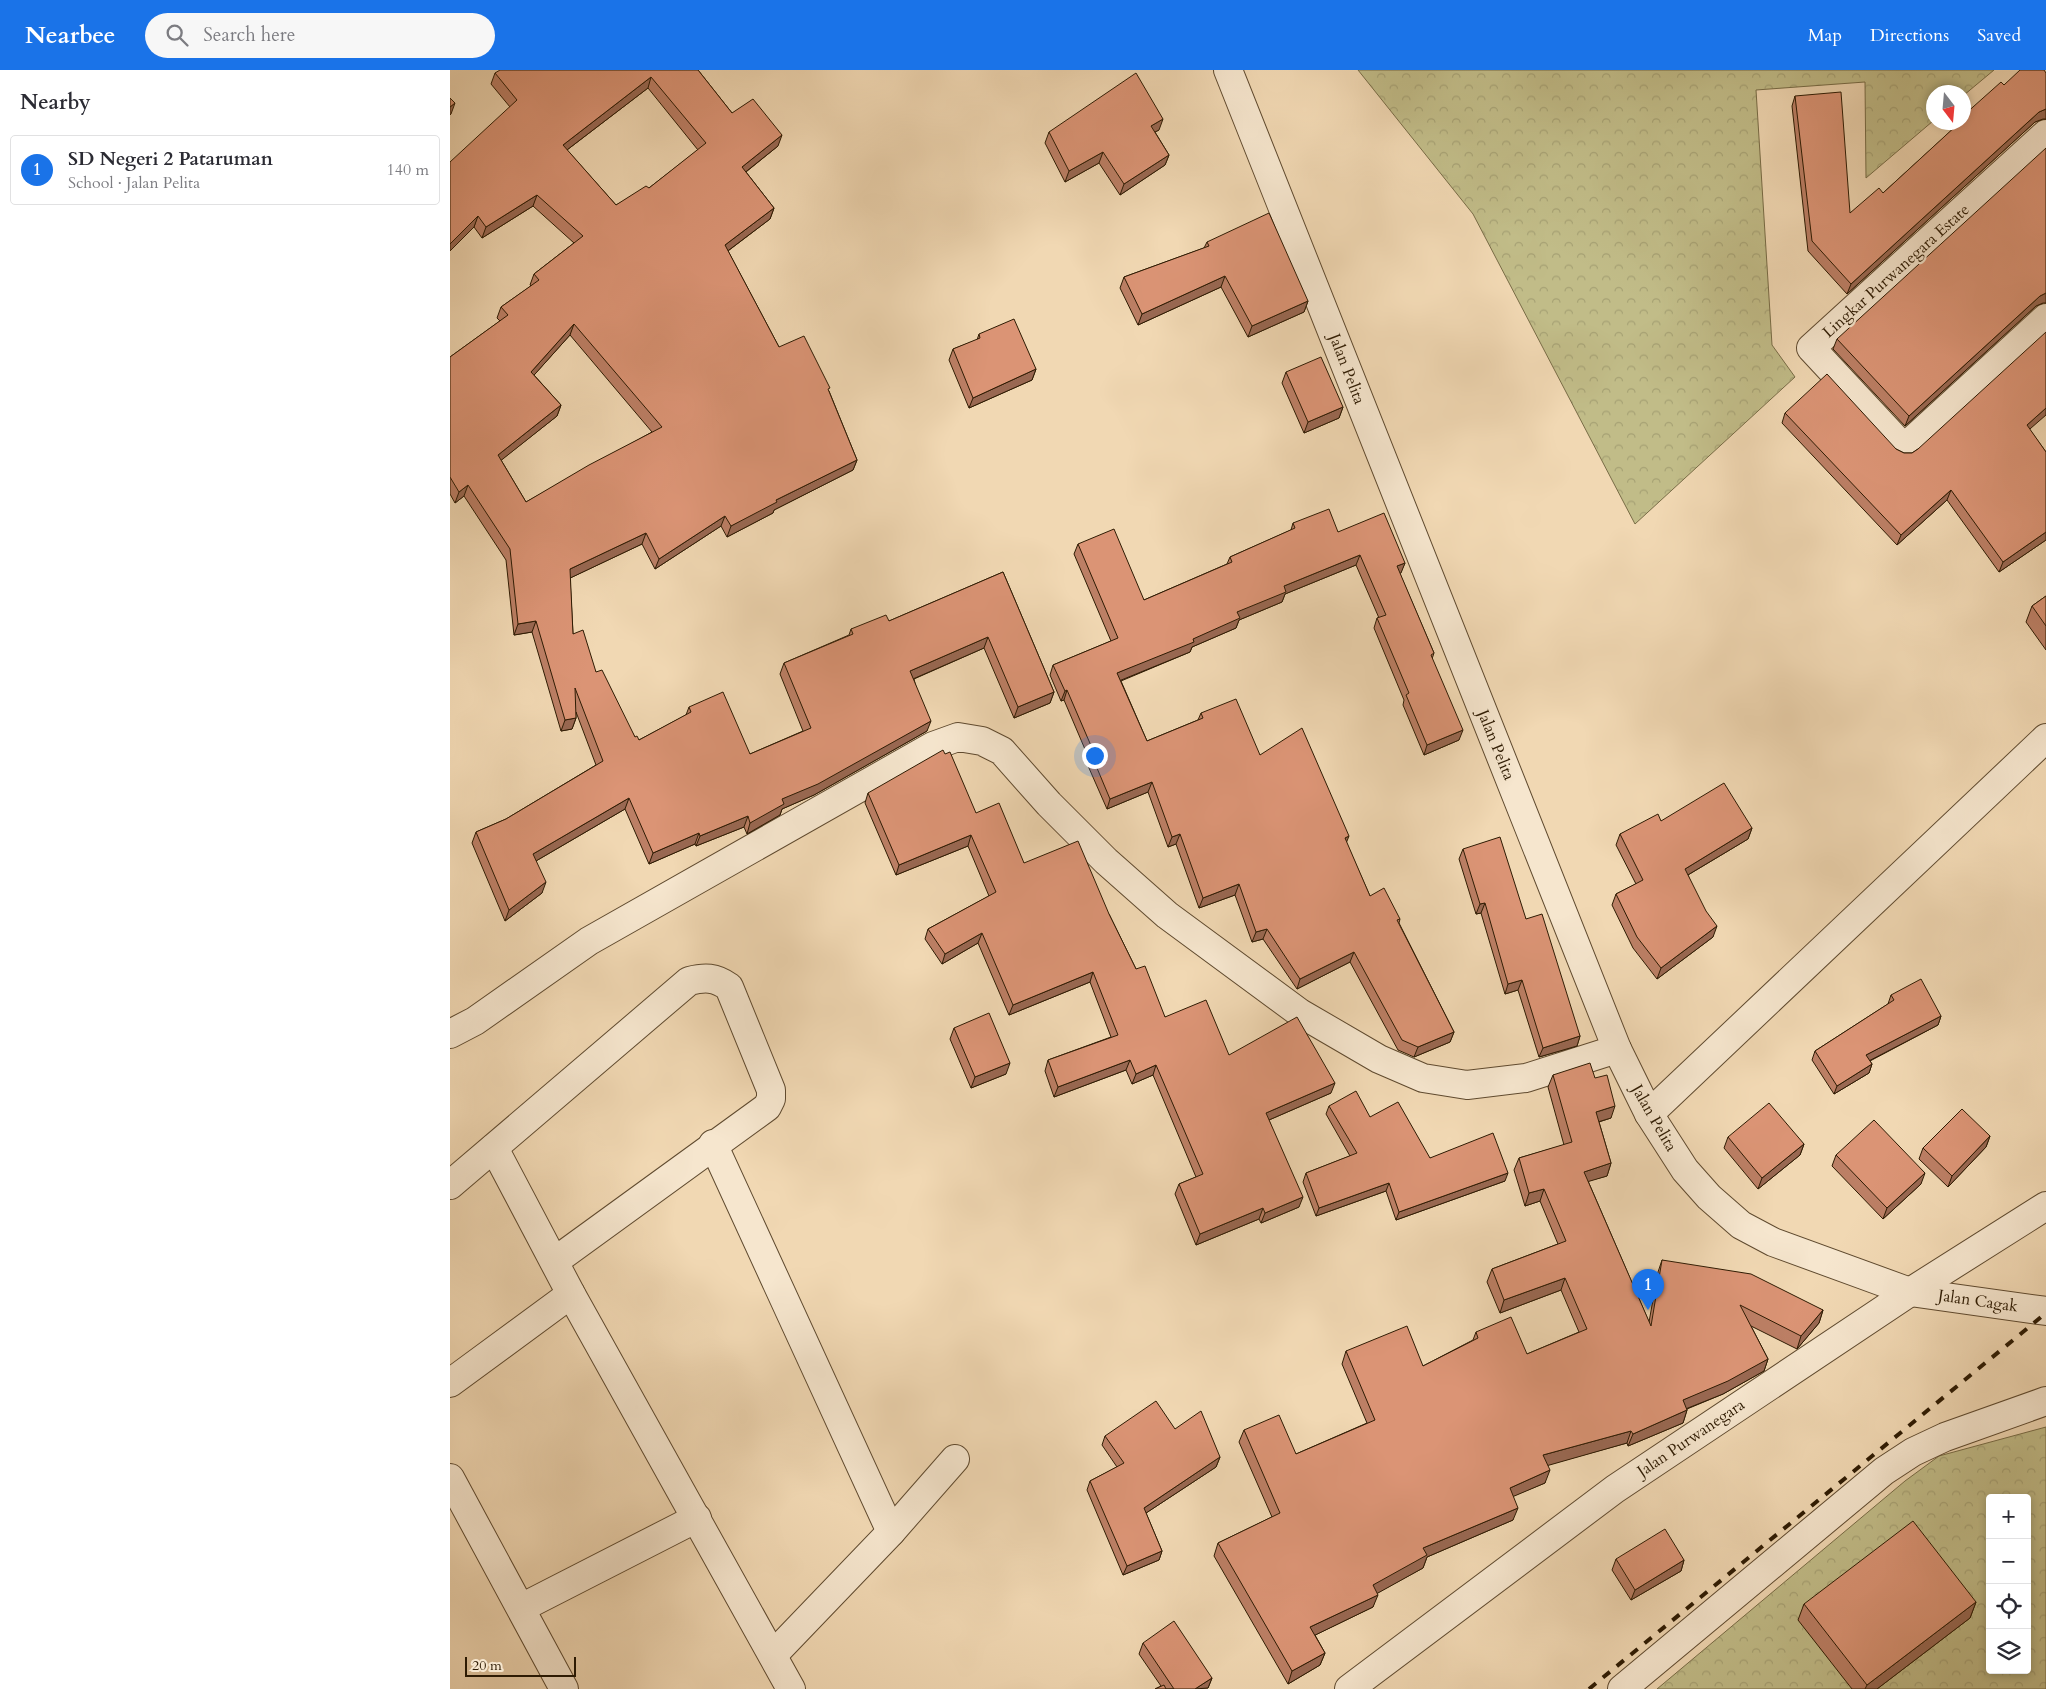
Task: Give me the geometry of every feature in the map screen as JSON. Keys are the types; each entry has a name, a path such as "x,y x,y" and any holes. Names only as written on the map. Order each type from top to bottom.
{"street":[{"name":"Jalan Pelita","path":"1228,70 1617,1049 1650,1114 1685,1170 1708,1197 1741,1225 1773,1242 1910,1292"},
{"name":"Lingkar Purwanegara Estate","path":"2046,134 1812,348 1904,448 2046,318"},
{"path":"450,1034 475,1021 589,941 933,746 958,737 982,741 1002,751 1049,804 1106,861 1167,915 1300,1013 1379,1059 1423,1078 1468,1085 1526,1078 1617,1049"},
{"path":"1650,1114 2046,738"},
{"path":"450,1185 689,981 700,978 718,980 729,987 771,1090 771,1099 767,1107 713,1144 555,1261"},
{"path":"713,1144 891,1532"},
{"path":"494,1148 571,1294 791,1689"},
{"name":"Jalan Purwanegara","path":"1349,1689 1615,1489 1910,1292 2046,1206"},
{"name":"Jalan Cagak","path":"1910,1292 2046,1311"},
{"path":"450,1383 571,1294"},
{"path":"1622,1689 1884,1471 1913,1452 1945,1437 2046,1401"},
{"path":"773,1655 891,1532 956,1459"},
{"path":"450,1478 564,1689"},
{"path":"521,1608 697,1518"}],"green space":[{"path":"1358,70 1994,70 1971,89 1971,85 1926,85 1926,127 1866,178 1865,82 1756,90 1772,345 1795,377 1635,524 1473,214"},
{"path":"2046,1427 2046,1689 1657,1689 1905,1481 1939,1456"}],"building":[{"path":"500,70 698,70 732,113 753,99 782,135 742,167 774,208 725,245 779,347 804,336 830,388 828,389 857,460 776,500 777,502 731,526 725,516 659,559 646,533 570,569 573,634 583,630 596,672 602,670 635,737 637,736 639,740 691,712 689,707 723,692 750,754 811,728 784,663 853,634 851,629 886,615 889,621 1003,572 1054,692 1018,707 988,637 910,671 931,721 818,784 782,799 784,804 750,823 748,816 700,836 699,833 653,853 629,798 533,854 546,882 509,910 476,832 506,819 603,761 575,688 576,718 565,720 536,621 518,624 510,549 468,485 459,492 450,477 450,357 508,315 501,307 539,280 534,274 583,236 537,195 486,227 478,216 450,244 450,162 517,100 495,73","holes":["651,77 706,143 649,188 646,186 616,205 563,145","574,324 662,427 589,465 526,502 498,455 561,405 531,372"]},
{"path":"2020,70 2044,70 2046,73 2046,109 2039,112 1851,284 1812,241 1795,96 1841,92 1850,213 1879,188 1883,193 1952,130 1971,130 1971,109 2001,82 2004,85"},
{"path":"1136,73 1163,119 1151,126 1169,155 1124,184 1103,152 1069,171 1049,132"},
{"path":"450,98 455,103 450,107"},
{"path":"2046,148 2046,293 2040,296 1909,416 1837,339"},
{"path":"1269,213 1308,301 1252,326 1225,276 1142,314 1124,277 1209,246 1207,242"},
{"path":"1014,319 1036,369 973,398 953,349 980,338 979,334"},
{"path":"2046,332 2046,408 2027,425 2046,452 2046,532 2003,562 1951,490 1901,535 1785,413 1827,374 1896,449 1904,453 1912,453"},
{"path":"1321,357 1343,407 1308,422 1286,372"},
{"path":"1329,509 1338,532 1384,513 1405,563 1397,566 1434,653 1431,655 1463,730 1427,745 1406,695 1409,693 1377,618 1386,615 1360,555 1284,586 1286,592 1237,612 1240,618 1193,639 1194,642 1117,673 1147,741 1203,718 1201,713 1236,699 1260,755 1302,728 1349,836 1345,838 1370,896 1384,888 1400,919 1397,920 1454,1032 1418,1047 1402,1040 1354,952 1300,979 1267,929 1256,932 1239,884 1203,898 1180,834 1172,837 1152,782 1110,799 1089,749 1092,748 1067,690 1065,691 1053,665 1118,638 1078,544 1114,529 1144,600 1232,562 1230,557 1295,528 1293,523"},
{"path":"2046,596 2046,626 2032,606"},
{"path":"943,750 945,754 950,752 976,813 999,803 1024,863 1078,841 1109,914 1136,969 1145,966 1165,1017 1206,1000 1229,1055 1297,1017 1335,1083 1266,1113 1303,1197 1265,1213 1263,1208 1200,1234 1179,1184 1203,1174 1156,1065 1136,1074 1130,1060 1058,1087 1048,1060 1118,1035 1093,972 1013,1005 982,933 945,954 928,929 996,892 971,835 899,865 868,793"},
{"path":"1724,783 1752,828 1685,869 1706,911 1717,926 1661,968 1637,937 1616,894 1643,880 1620,834 1658,814 1661,821"},
{"path":"1500,837 1526,919 1542,914 1580,1036 1543,1048 1522,980 1508,984 1485,903 1480,904 1463,849"},
{"path":"1921,979 1941,1016 1866,1055 1872,1064 1837,1086 1815,1051 1894,1000 1891,995"},
{"path":"989,1013 1010,1063 975,1077 954,1028"},
{"path":"1590,1063 1595,1078 1607,1075 1615,1106 1596,1112 1611,1163 1584,1172 1651,1326 1662,1260 1751,1274 1823,1310 1801,1336 1740,1305 1768,1359 1728,1381 1683,1400 1687,1410 1633,1434 1631,1431 1543,1455 1550,1470 1510,1488 1518,1508 1423,1548 1427,1555 1373,1585 1378,1595 1310,1627 1325,1653 1292,1671 1218,1543 1280,1513 1244,1430 1279,1415 1296,1454 1375,1420 1346,1351 1407,1326 1423,1366 1478,1338 1476,1332 1511,1317 1527,1354 1587,1329 1565,1278 1504,1300 1492,1269 1566,1241 1544,1189 1529,1193 1519,1158 1572,1142 1553,1075"},
{"path":"1356,1091 1370,1117 1398,1102 1430,1158 1493,1133 1508,1173 1399,1212 1389,1183 1319,1208 1306,1173 1357,1153 1329,1106"},
{"path":"1769,1103 1804,1144 1762,1178 1728,1137"},
{"path":"1962,1109 1990,1136 1952,1176 1923,1148"},
{"path":"1874,1120 1925,1173 1887,1208 1836,1155"},
{"path":"1156,1401 1175,1429 1201,1411 1220,1457 1144,1508 1162,1551 1127,1566 1090,1481 1124,1463 1105,1436"},
{"path":"1913,1521 1976,1602 1867,1685 1804,1604"},
{"path":"1665,1529 1684,1560 1635,1590 1616,1559"},
{"path":"1174,1621 1212,1678 1195,1689 1174,1689 1143,1643"},
{"path":"1164,1685 1166,1689 1155,1689"}],"railway":[{"path":"1589,1689 2046,1313"}],"place":[{"name":"SD Negeri 2 Pataruman","path":"1648,1310"}]}
